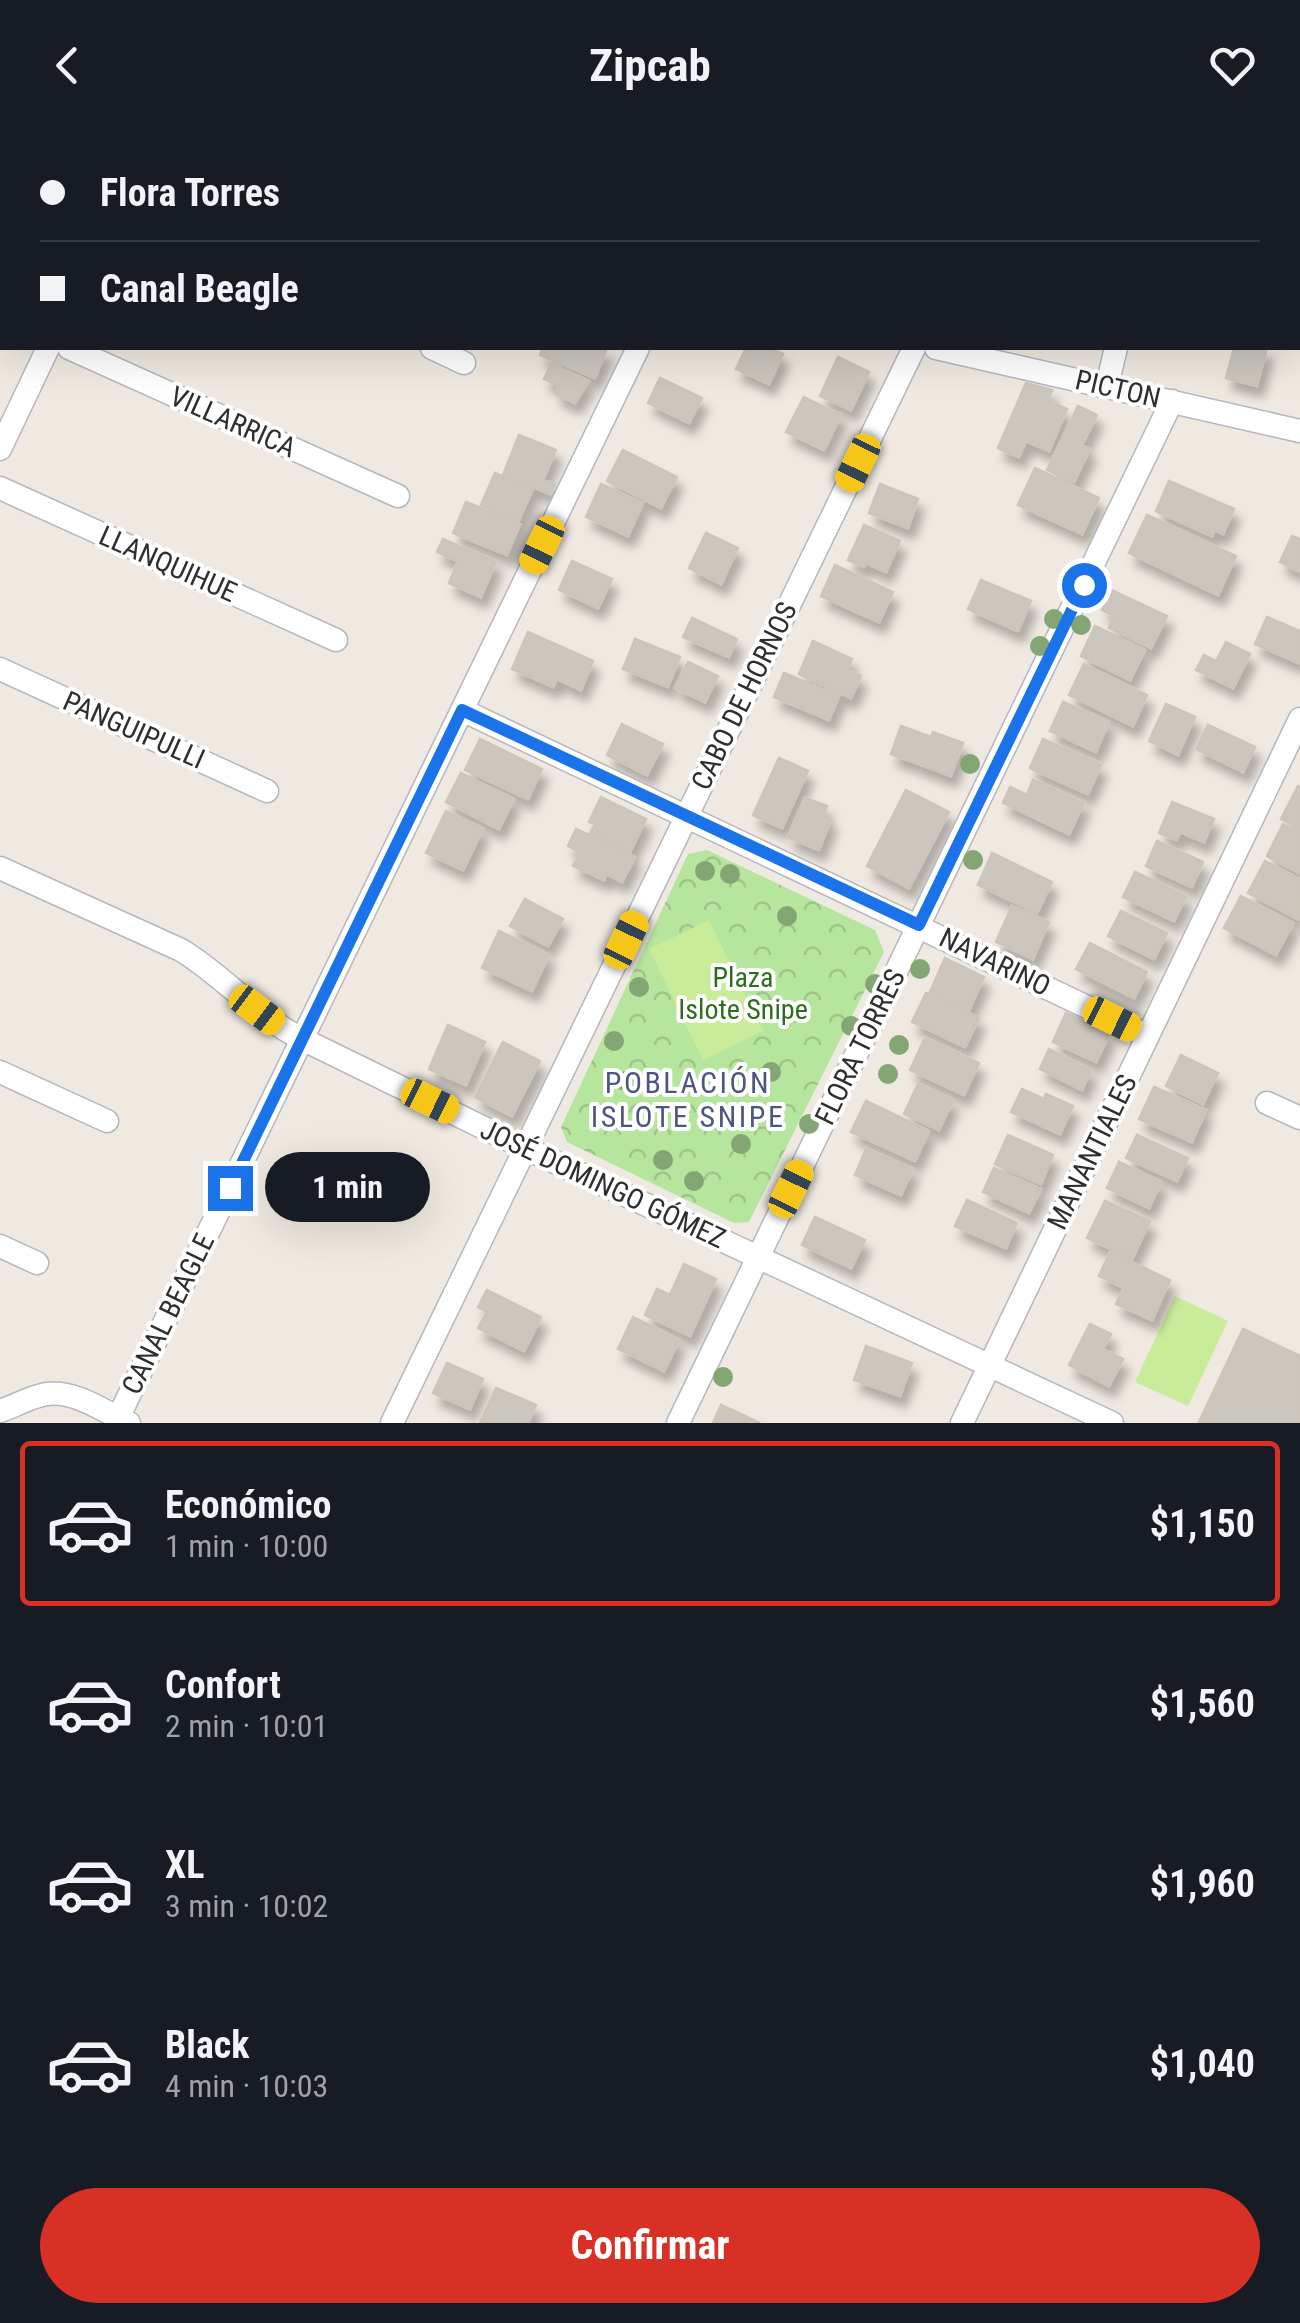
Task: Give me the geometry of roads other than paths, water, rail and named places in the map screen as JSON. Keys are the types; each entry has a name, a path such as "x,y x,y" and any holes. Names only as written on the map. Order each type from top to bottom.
{"street":[{"path":"0,449 47,350"},
{"name":"VILLARRICA","path":"73,350 398,496"},
{"path":"436,350 464,363"},
{"name":"CANAL BEAGLE","path":"123,1420 302,1039 637,350"},
{"name":"CABO DE HORNOS","path":"392,1423 913,350"},
{"name":"PICTON","path":"945,350 1300,430"},
{"path":"1107,386 1116,350"},
{"name":"FLORA TORRES","path":"678,1423 1172,401"},
{"name":"LLANQUIHUE","path":"0,488 336,640"},
{"name":"PANGUIPULLI","path":"0,669 267,790"},
{"name":"NAVARINO","path":"462,710 1148,1036"},
{"name":"MANANTIALES","path":"962,1423 1300,719"},
{"name":"JOSÉ DOMINGO GÓMEZ","path":"0,868 181,950 206,965 276,1025 302,1039 1112,1423"},
{"path":"0,1072 107,1122"},
{"path":"1267,1103 1300,1118"},
{"path":"0,1246 37,1263"},
{"path":"0,1411 32,1398 57,1394 78,1398 92,1415 123,1420"}],"district":[{"name":"POBLACIÓN ISLOTE SNIPE","path":"688,1099"}],"park label":[{"name":"Plaza Islote Snipe","path":"743,993"}]}
